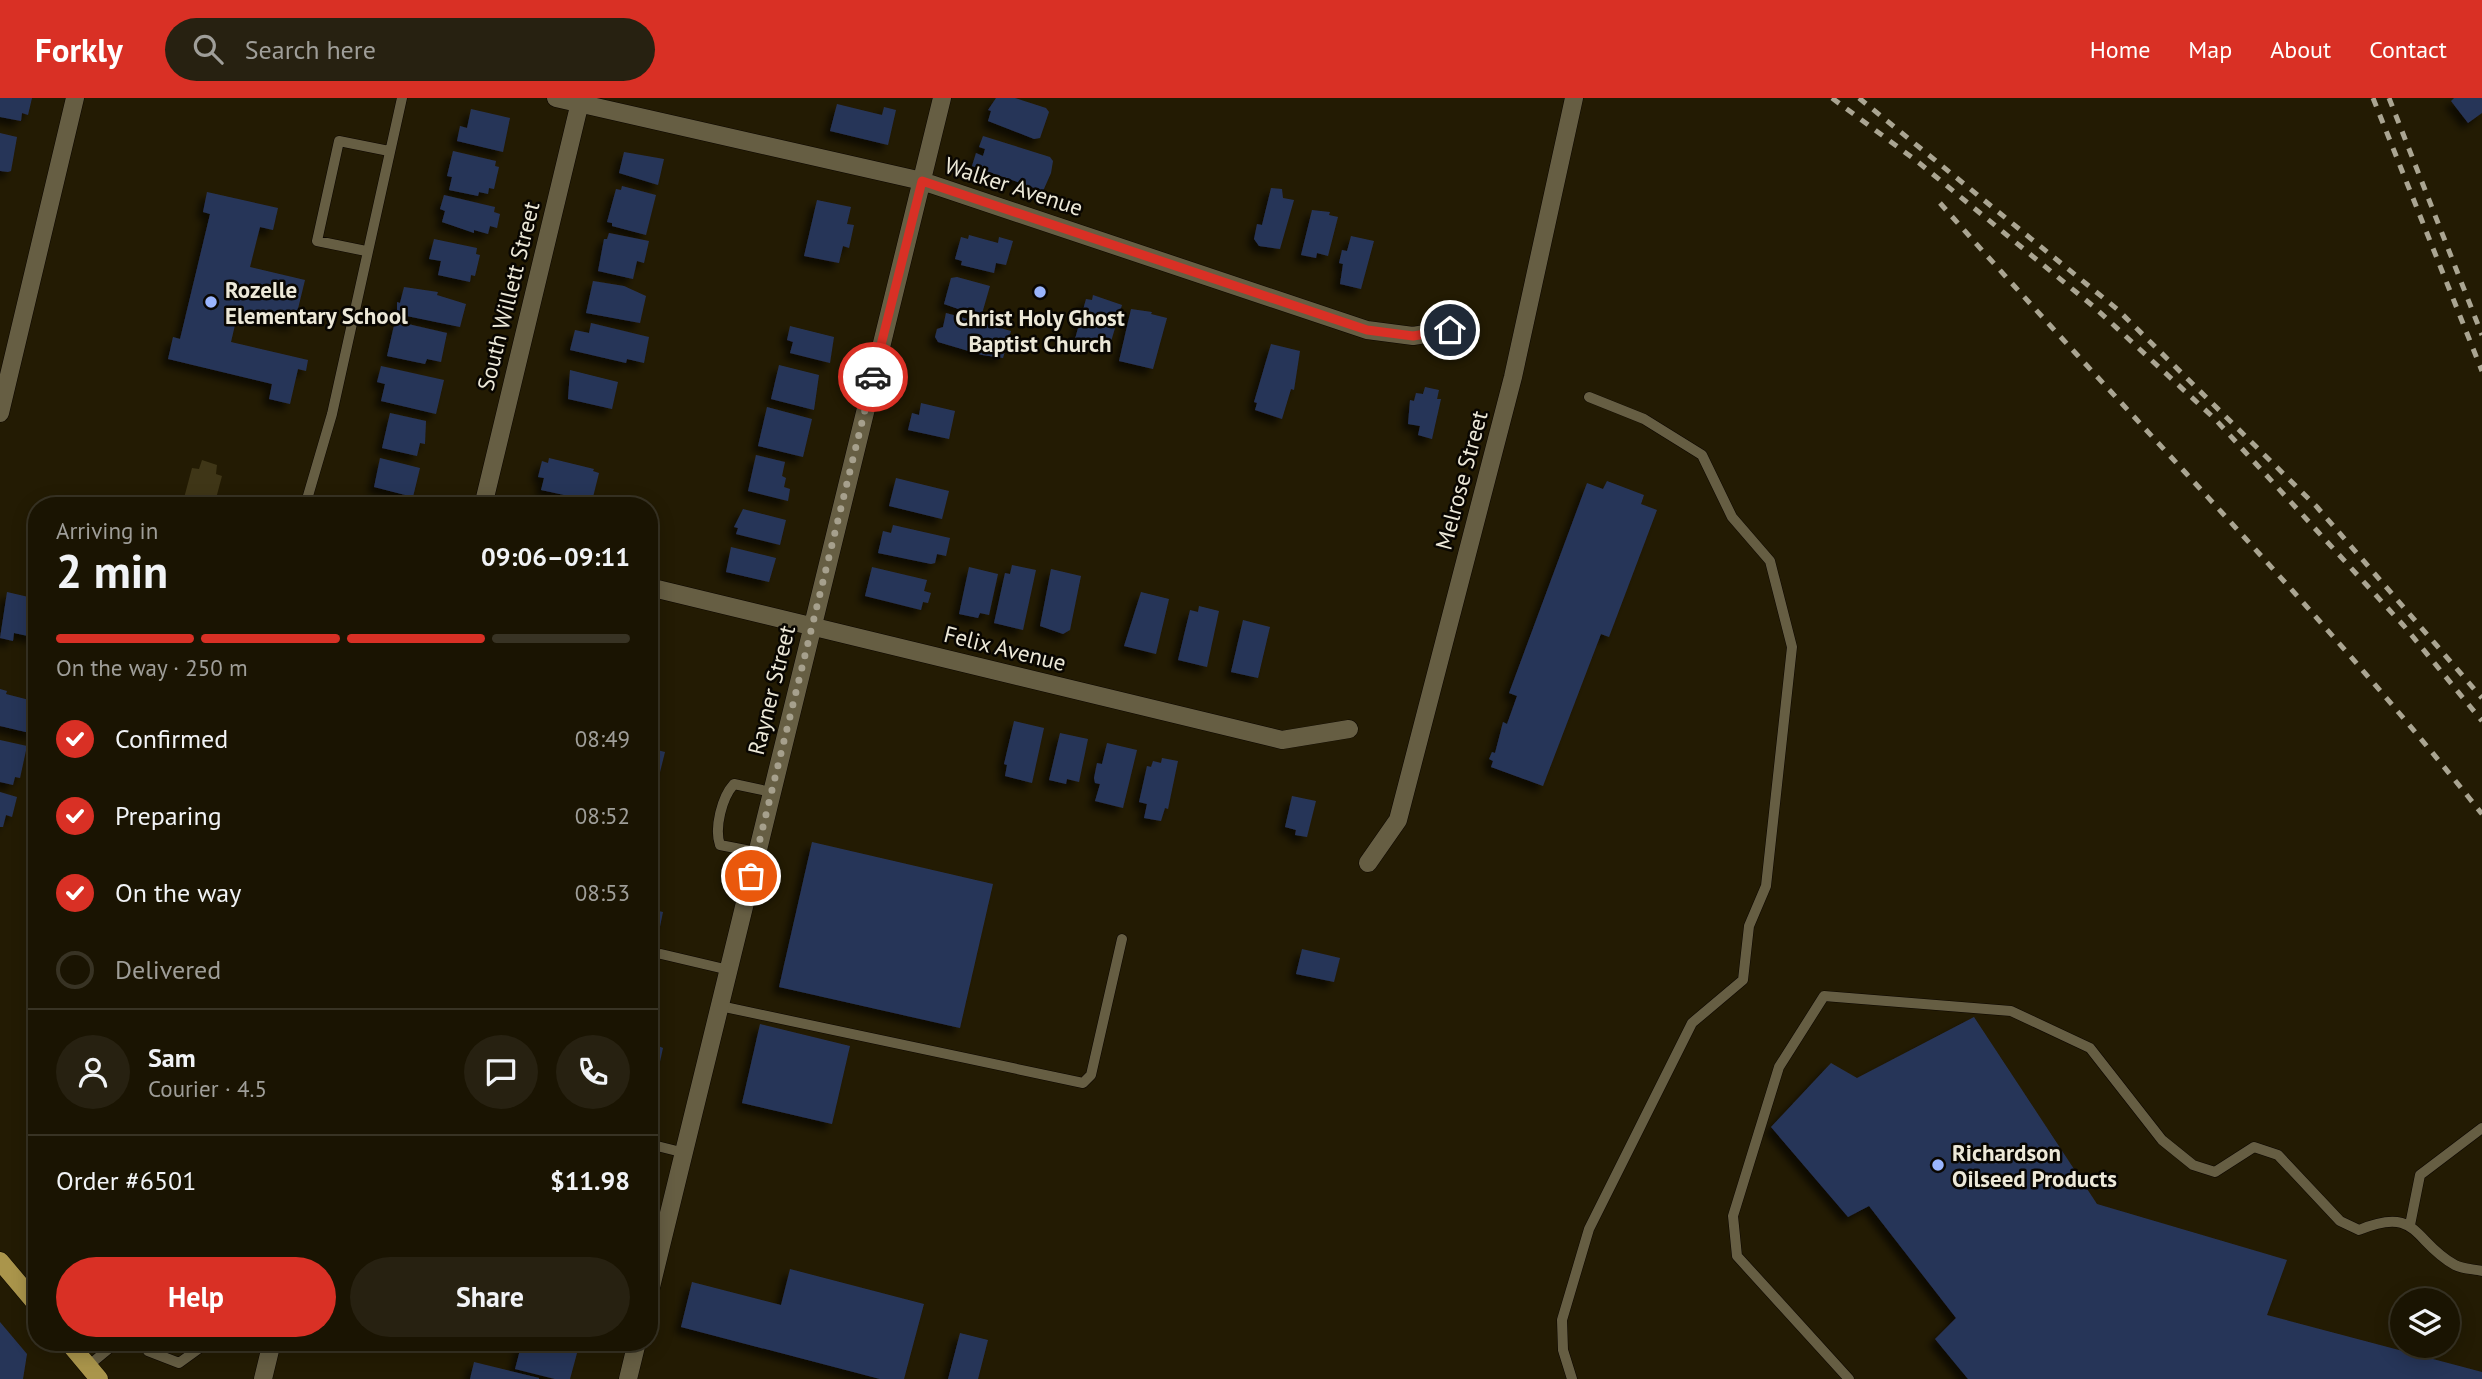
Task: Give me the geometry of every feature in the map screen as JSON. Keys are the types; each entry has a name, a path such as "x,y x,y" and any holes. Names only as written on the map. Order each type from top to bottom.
{"main road":[{"path":"0,1261 28,1294"},
{"path":"76,1351 94,1372"}],"street":[{"path":"0,412 75,98"},
{"name":"Walker Avenue","path":"556,98 580,101 922,181 1367,330 1413,336 1450,330"},
{"name":"Rayner Street","path":"658,1260 942,98"},
{"name":"Melrose Street","path":"1368,863 1398,820 1513,377 1574,98"},
{"name":"South Willett Street","path":"485,497 580,101"},
{"name":"Felix Avenue","path":"658,589 1282,740 1349,729"},
{"path":"263,1379 270,1351"},
{"path":"628,1379 635,1351"}],"lane":[{"path":"308,497 332,414 402,98"},
{"path":"366,251 317,241 339,141 389,151"},
{"path":"1572,1379 1563,1350 1562,1320 1589,1229 1692,1023 1743,980 1749,926 1766,886 1792,647 1770,561 1732,517 1702,456 1644,419 1589,397"},
{"path":"757,852 720,845 717,836 726,792 734,784 771,792"},
{"path":"720,1006 1083,1083 1091,1075 1122,939"},
{"path":"661,954 729,970"},
{"path":"1849,1379 1737,1256 1733,1216 1779,1067 1825,996 2011,1011 2090,1048 2162,1140 2193,1166 2215,1172 2254,1147 2278,1155 2340,1222 2359,1230 2384,1219 2410,1225 2455,1265 2482,1271"},
{"path":"2410,1225 2420,1175 2482,1128"},
{"path":"658,1146 685,1153"},
{"path":"94,1372 110,1351"},
{"path":"148,1351 179,1363 196,1351"}],"shaded area":[{"path":"202,460 217,465 216,474 222,476 216,497 184,497 192,468 199,469"}],"building":[{"path":"0,98 32,98 28,115 22,113 21,121 0,117"},
{"path":"996,98 1015,98 1046,108 1049,112 1040,138 1034,139 988,121 991,111 988,110"},
{"path":"2454,98 2482,98 2482,113 2468,123 2451,101"},
{"path":"837,104 882,115 884,107 896,110 888,145 830,131"},
{"path":"471,109 510,118 503,152 457,141 460,126 467,128"},
{"path":"0,133 17,137 11,171 8,172 0,171"},
{"path":"983,136 1050,157 1053,161 1051,173 1043,191 972,166 976,153 983,156 985,149 979,147"},
{"path":"453,151 496,161 495,166 499,167 494,189 489,188 488,194 479,192 478,196 449,190 452,177 447,176"},
{"path":"624,152 664,159 658,185 619,173"},
{"path":"622,186 656,195 646,235 612,226 612,223 607,222 616,189 621,190"},
{"path":"1271,188 1282,189 1283,198 1294,200 1280,249 1259,246 1254,239 1257,224 1262,225"},
{"path":"207,192 278,208 273,230 260,227 250,267 305,280 294,325 238,312 231,342 308,360 306,371 298,369 290,404 269,399 272,384 168,359 173,337 180,339 210,214 203,212"},
{"path":"444,195 495,207 494,212 500,214 497,228 490,226 488,234 474,230 474,233 442,222 445,211 440,209"},
{"path":"817,200 851,207 847,224 854,225 849,248 843,246 839,263 804,256"},
{"path":"1312,210 1330,212 1329,215 1338,217 1328,256 1317,253 1316,258 1301,255"},
{"path":"609,233 649,241 644,263 637,261 633,279 598,271 604,239 607,239"},
{"path":"969,235 998,243 999,237 1013,241 1006,265 996,263 994,273 961,265 962,261 955,259 961,237 968,239"},
{"path":"1351,236 1374,241 1361,289 1340,284 1343,264 1339,263 1342,250 1347,251"},
{"path":"434,239 477,248 476,254 480,255 475,276 471,275 470,282 438,275 441,261 429,259"},
{"path":"957,277 990,286 981,317 944,304 951,278"},
{"path":"593,281 624,286 646,296 640,323 586,313"},
{"path":"404,287 438,292 437,295 466,304 460,327 397,314 397,302 400,303"},
{"path":"1093,295 1122,305 1109,348 1075,339 1086,299 1092,300"},
{"path":"1131,309 1152,312 1151,314 1167,318 1153,369 1119,361"},
{"path":"946,313 1011,331 1003,358 982,355 938,342 935,337 937,329 943,327"},
{"path":"395,321 447,333 441,362 427,359 425,364 387,356"},
{"path":"591,323 649,337 644,363 627,359 626,363 570,350 575,330 589,333"},
{"path":"790,326 834,337 830,363 790,353 793,342 787,340"},
{"path":"1271,344 1300,351 1294,390 1291,389 1282,419 1255,410 1257,403 1254,402"},
{"path":"779,365 819,375 814,410 771,399"},
{"path":"381,366 444,380 436,414 381,401 385,384 377,382"},
{"path":"570,370 618,382 612,409 568,399"},
{"path":"1425,387 1439,390 1437,399 1441,399 1432,439 1418,435 1420,426 1408,424 1410,400 1414,401 1416,393 1423,394"},
{"path":"921,403 955,411 949,439 908,430 912,413 919,415"},
{"path":"767,407 812,419 803,457 758,446"},
{"path":"390,413 426,421 425,444 420,443 417,456 382,448"},
{"path":"756,455 785,462 782,476 786,478 784,487 790,489 788,501 748,491"},
{"path":"380,458 420,468 413,497 374,487"},
{"path":"549,458 594,469 593,471 599,473 593,497 573,497 541,490 544,478 538,477 542,461 548,463"},
{"path":"896,478 949,491 942,519 889,506"},
{"path":"1607,481 1644,495 1641,504 1657,510 1609,637 1601,634 1543,786 1491,767 1493,761 1489,759 1492,752 1495,753 1503,722 1507,724 1517,696 1509,693 1587,483 1603,489"},
{"path":"743,509 786,520 780,545 736,534 738,528 734,527"},
{"path":"893,525 950,538 946,556 937,554 935,563 931,564 878,553 883,531 891,533"},
{"path":"731,547 776,558 769,582 726,572"},
{"path":"1012,565 1036,570 1023,630 994,623 1005,573 1010,574"},
{"path":"872,567 927,580 924,591 931,593 928,603 923,602 921,610 865,596"},
{"path":"969,567 998,574 989,615 980,613 978,618 959,614"},
{"path":"1051,569 1081,576 1070,630 1063,634 1040,626"},
{"path":"7,592 28,597 28,636 14,633 13,641 0,638"},
{"path":"1141,592 1169,599 1156,654 1124,646"},
{"path":"1199,606 1219,611 1207,667 1178,660 1190,610 1198,612"},
{"path":"1243,620 1270,627 1258,678 1231,672"},
{"path":"0,689 7,691 6,694 28,700 28,733 0,726"},
{"path":"1014,721 1044,728 1032,783 1005,776 1007,765 1004,764"},
{"path":"1060,733 1088,739 1079,782 1067,779 1066,784 1049,780"},
{"path":"0,740 27,746 20,778 15,777 13,785 0,782"},
{"path":"1107,743 1137,750 1123,808 1095,801 1100,784 1095,783 1094,778 1097,763 1102,764"},
{"path":"658,750 665,752 658,780"},
{"path":"1162,758 1178,761 1168,809 1165,808 1161,821 1144,818 1147,804 1139,802 1147,766 1151,767 1153,761 1161,763"},
{"path":"0,792 17,797 12,817 6,815 3,827 0,827"},
{"path":"1292,796 1316,801 1307,837 1295,835 1296,830 1285,827"},
{"path":"812,842 993,884 960,1028 779,987"},
{"path":"658,911 663,912 658,937"},
{"path":"1302,949 1340,958 1334,982 1296,974"},
{"name":"Richardson Oilseed Products","path":"1974,1017 2097,1204 2287,1260 2267,1315 2390,1348 2390,1358 2429,1358 2482,1372 2482,1379 1968,1379 1935,1339 1956,1318 1869,1206 1848,1217 1771,1127 1831,1063 1857,1078"},
{"path":"760,1024 850,1046 832,1124 742,1103"},
{"path":"658,1046 663,1048 658,1070"},
{"path":"790,1269 924,1304 904,1379 880,1379 681,1327 692,1282 781,1305"},
{"path":"0,1322 27,1354 23,1379 0,1379"},
{"path":"960,1333 988,1340 978,1379 948,1379"},
{"path":"520,1351 577,1353 570,1379 555,1379 515,1369"},
{"path":"474,1362 539,1378 539,1379 470,1379"}],"railway":[{"path":"1832,98 1918,162 2093,306 2215,419 2404,626 2482,721"},
{"path":"1859,98 2117,309 2317,507 2482,698"},
{"path":"2373,98 2482,371"},
{"path":"2389,98 2482,335"},
{"path":"1940,203 2284,581 2418,735 2482,814"}],"way so far":[{"path":"751,876 873,377"}],"place":[{"name":"Christ Holy Ghost Baptist Church","path":"1040,292"},
{"name":"Rozelle Elementary School","path":"211,302"},
{"name":"Richardson Oilseed Products","path":"1938,1165"}],"route":[{"path":"873,377 922,181 1367,330 1413,336 1450,330"}]}
